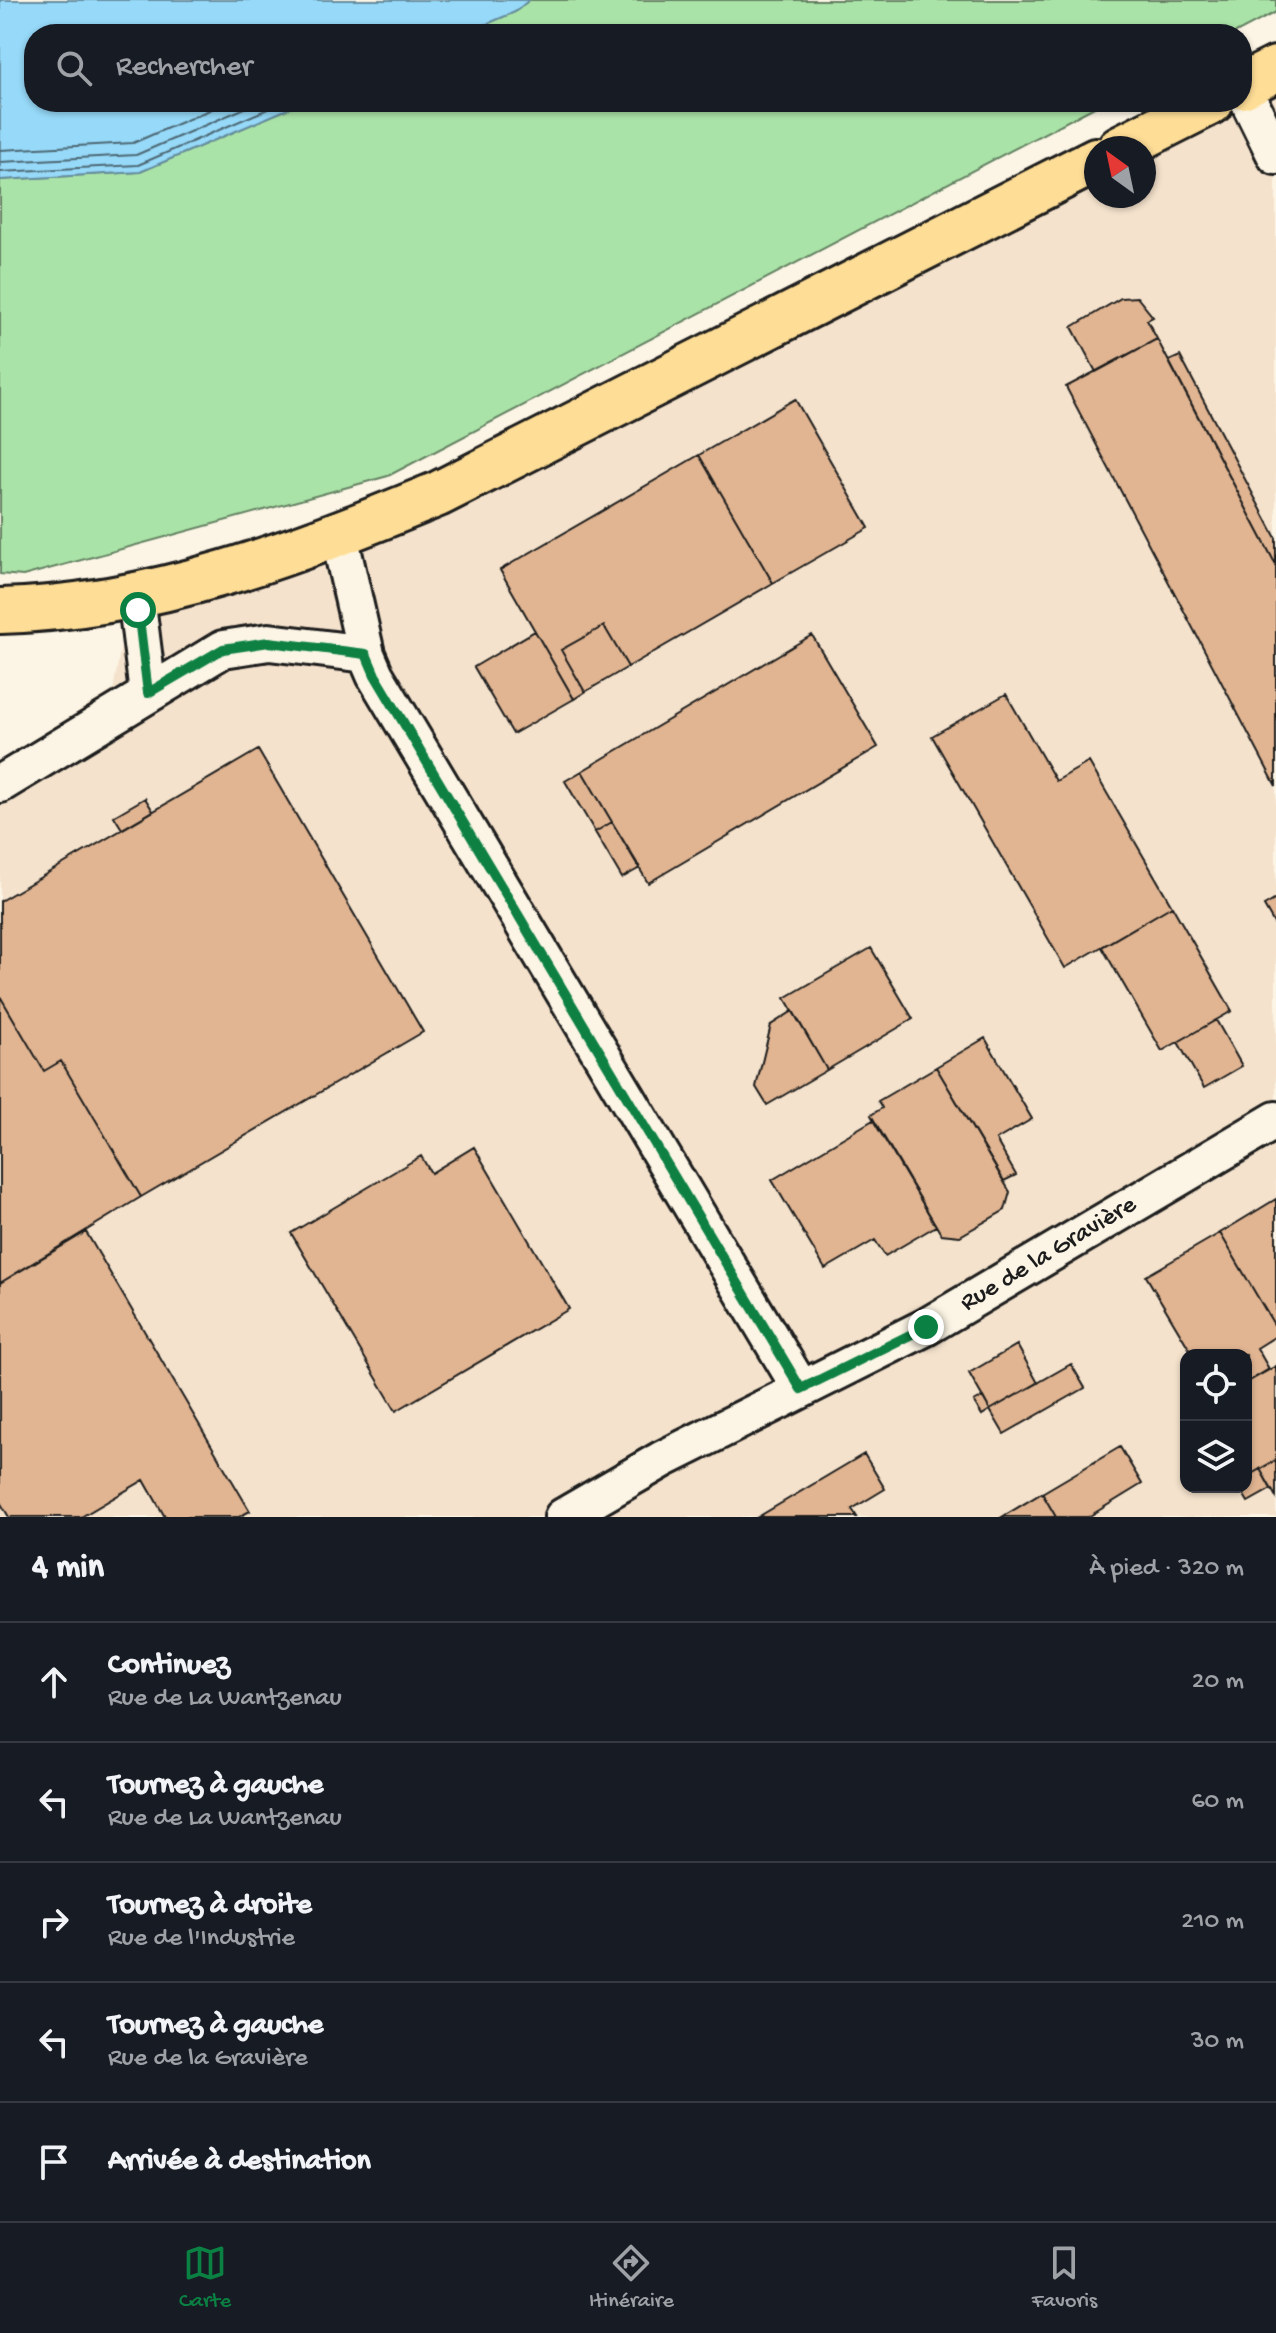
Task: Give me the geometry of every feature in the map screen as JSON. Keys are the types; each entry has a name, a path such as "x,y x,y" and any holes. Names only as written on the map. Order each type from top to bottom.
{"main road":[{"path":"1252,82 1276,69"},
{"path":"1144,136 1191,112"},
{"path":"0,611 40,610 136,596 233,572 339,535 438,494 1084,166"}],"street":[{"path":"1252,107 1276,156"},
{"path":"339,535 366,654 391,702 801,1389"},
{"path":"136,596 148,693"},
{"path":"0,784 223,649 269,642 366,654"},
{"name":"Rue de la Gravière","path":"563,1517 663,1459 926,1327 1276,1120"}],"shaded area":[{"path":"1276,79 1276,1517 0,1517 0,760 113,690 129,602 235,579 1084,176 1084,208 1156,208 1156,142 1213,112 1252,112 1252,92"}],"green space":[{"path":"529,0 1276,0 1276,12 1252,25 487,24 515,12"},
{"path":"281,112 1085,112 388,476 23,576 0,574 0,180 140,172"}],"water":[{"path":"0,0 529,0 515,12 487,24 24,24 24,112 281,112 140,172 0,180"}],"building":[{"path":"1137,297 1153,317 1147,320 1157,339 1096,372 1072,327 1121,298"},
{"path":"1157,339 1276,565 1276,786 1066,387"},
{"path":"1180,356 1276,538 1276,565 1169,361"},
{"path":"795,399 869,528 773,583 699,455"},
{"path":"699,455 773,583 628,667 604,626 561,650 585,692 574,699 500,570"},
{"path":"604,626 628,667 585,692 561,650"},
{"path":"535,631 574,699 513,734 474,667"},
{"path":"812,635 878,747 648,883 582,771"},
{"path":"1006,694 1056,781 1089,762 1172,906 1065,968 932,736"},
{"path":"258,750 423,1032 141,1197 61,1061 44,1071 0,996 0,901"},
{"path":"582,771 612,822 595,832 565,781"},
{"path":"145,798 153,811 122,829 114,816"},
{"path":"612,822 640,868 622,878 595,832"},
{"path":"1276,899 1276,927 1264,906"},
{"path":"1172,906 1232,1011 1162,1051 1102,947"},
{"path":"871,948 913,1019 827,1070 785,998"},
{"path":"0,996 44,1071 61,1061 141,1197 0,1283"},
{"path":"793,1011 827,1070 767,1105 756,1087 771,1025"},
{"path":"1216,1020 1242,1066 1204,1088 1178,1042"},
{"path":"985,1038 1032,1119 996,1140 1016,1175 1004,1181 936,1067"},
{"path":"936,1067 1010,1192 1005,1210 960,1236 941,1234 871,1115 882,1108 878,1101"},
{"path":"873,1120 936,1226 885,1256 875,1240 825,1269 772,1180"},
{"path":"474,1147 569,1309 396,1411 291,1233 421,1156 431,1173"},
{"path":"1276,1199 1276,1328 1220,1233"},
{"path":"86,1232 250,1511 239,1517 165,1517 144,1480 81,1517 9,1517 0,1502 0,1283"},
{"path":"1220,1233 1276,1328 1276,1336 1257,1348 1269,1369 1252,1379 1252,1349 1189,1349 1146,1276"},
{"path":"1017,1345 1038,1383 990,1410 969,1373"},
{"path":"1071,1364 1085,1388 1004,1434 990,1410"},
{"path":"1276,1366 1276,1460 1252,1474 1252,1421 1252,1380"},
{"path":"983,1397 990,1410 982,1415 974,1402"},
{"path":"1120,1447 1142,1484 1088,1517 1056,1517 1042,1493"},
{"path":"864,1454 885,1489 852,1509 857,1517 758,1517"},
{"path":"1276,1460 1276,1497 1260,1469"},
{"path":"1260,1469 1271,1489 1248,1502 1243,1493 1252,1493 1252,1474"},
{"path":"1042,1493 1056,1517 1002,1517"}],"route":[{"path":"138,610 148,693 223,649 269,642 366,654 375,675 801,1389 926,1327"}]}
